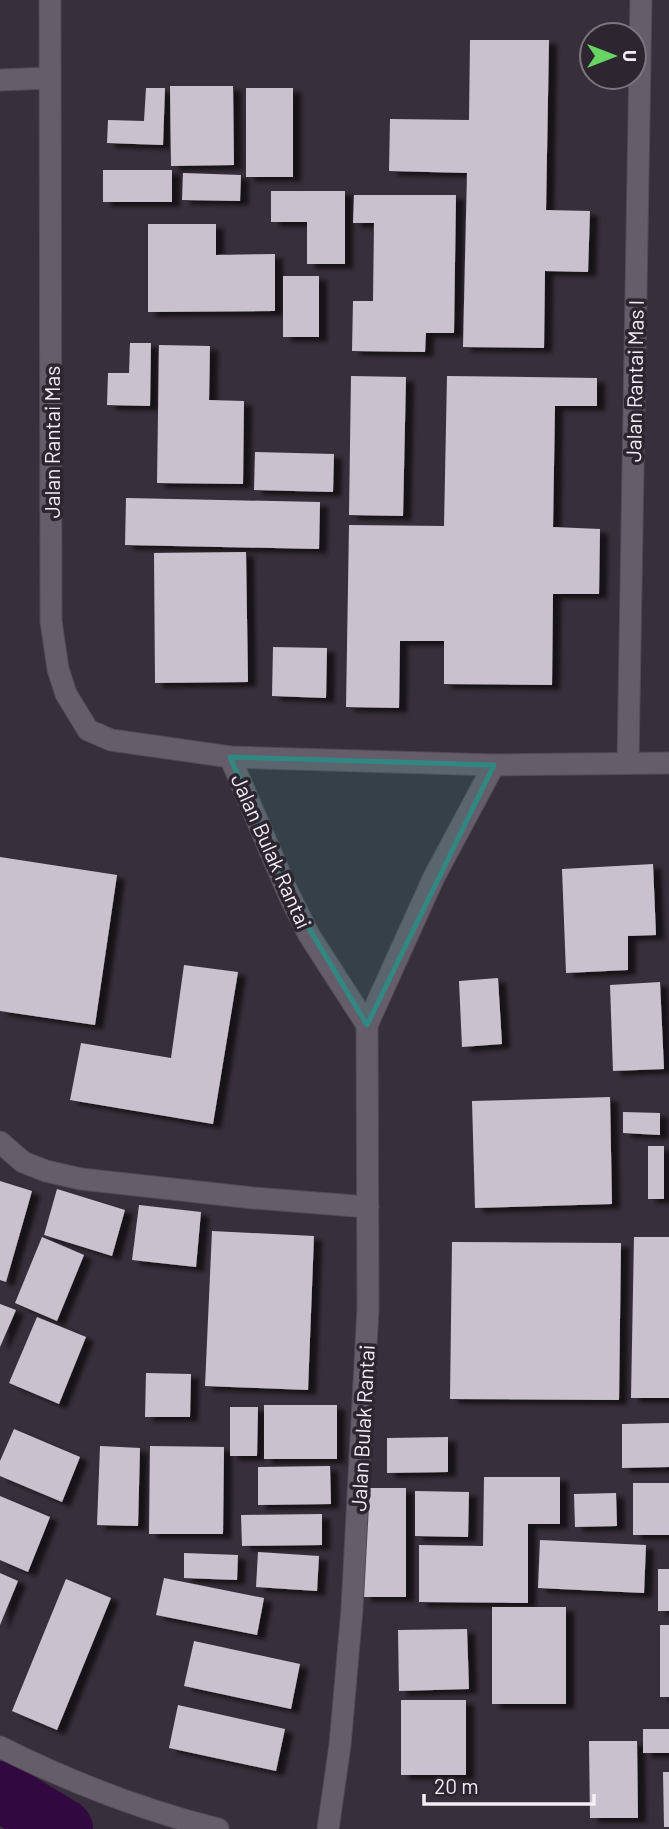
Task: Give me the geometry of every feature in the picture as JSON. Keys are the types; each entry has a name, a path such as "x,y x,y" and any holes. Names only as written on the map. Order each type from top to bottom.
{"street":[{"name":"Jalan Rantai Mas","path":"50,0 51,621 58,669 66,694 88,730 111,740 230,757"},
{"name":"Jalan Rantai Mas I","path":"628,762 641,0"},
{"path":"0,80 49,78"},
{"name":"Jalan Bulak Rantai","path":"367,1025 304,925 230,757 494,765 669,763"},
{"name":"Jalan Bulak Rantai","path":"328,1829 340,1745 352,1609 368,1308 367,1025 434,877 494,765"},
{"path":"0,1142 23,1162 46,1171 81,1179 253,1198 368,1207"},
{"path":"0,1747 50,1772 162,1815 218,1829"}],"highlighted area":[{"path":"230,757 494,765 367,1025 289,895"}],"building":[{"path":"470,40 549,40 546,210 590,211 588,272 545,271 544,348 463,347 467,173 389,171 390,119 469,120"},
{"path":"170,86 233,86 234,165 171,166"},
{"path":"146,88 165,88 163,145 107,143 108,120 144,121"},
{"path":"246,88 293,88 293,177 246,177"},
{"path":"103,170 172,170 172,202 103,202"},
{"path":"183,173 241,175 240,201 182,200"},
{"path":"271,191 345,191 345,264 307,264 307,222 271,222"},
{"path":"354,195 456,195 454,333 426,333 425,352 352,351 353,301 373,301 374,223 353,223"},
{"path":"148,224 216,224 216,255 275,254 275,311 148,312"},
{"path":"283,276 319,276 319,337 283,337"},
{"path":"130,343 151,343 150,406 107,405 108,373 129,373"},
{"path":"159,345 210,346 209,400 244,401 243,484 157,483"},
{"path":"351,376 406,377 403,516 349,515"},
{"path":"447,376 597,378 597,406 555,406 553,527 600,529 599,594 553,594 552,685 444,684 444,641 400,641 399,708 346,707 349,525 444,526"},
{"path":"255,452 334,454 333,492 254,490"},
{"path":"126,498 320,502 319,549 125,545"},
{"path":"246,552 248,682 155,683 154,553"},
{"path":"273,647 327,648 326,698 272,696"},
{"path":"0,857 117,875 95,1025 0,1011"},
{"path":"653,864 656,935 628,936 628,970 566,973 562,869"},
{"path":"184,965 238,972 213,1124 70,1100 81,1043 171,1058"},
{"path":"498,978 502,1044 462,1047 459,981"},
{"path":"660,982 664,1069 613,1071 610,985"},
{"path":"610,1097 612,1204 475,1208 472,1101"},
{"path":"623,1112 660,1113 660,1135 623,1133"},
{"path":"648,1146 664,1146 664,1199 648,1199"},
{"path":"0,1181 32,1191 6,1282 0,1280"},
{"path":"57,1189 125,1210 112,1256 44,1235"},
{"path":"139,1205 201,1212 196,1267 132,1260"},
{"path":"212,1231 314,1236 308,1390 205,1386"},
{"path":"42,1237 84,1255 57,1321 15,1303"},
{"path":"634,1237 669,1237 669,1398 631,1398"},
{"path":"452,1242 621,1243 619,1400 450,1399"},
{"path":"0,1304 16,1310 0,1347"},
{"path":"37,1317 86,1337 59,1404 9,1383"},
{"path":"146,1373 191,1374 190,1417 145,1417"},
{"path":"264,1405 337,1405 337,1459 264,1459"},
{"path":"230,1407 258,1407 257,1456 230,1456"},
{"path":"669,1423 669,1467 622,1468 622,1424"},
{"path":"14,1429 80,1457 62,1502 0,1476 0,1461"},
{"path":"448,1437 448,1472 387,1473 387,1438"},
{"path":"100,1446 140,1448 138,1526 97,1525"},
{"path":"150,1446 224,1447 223,1534 149,1534"},
{"path":"330,1466 331,1504 258,1505 258,1467"},
{"path":"484,1477 560,1477 560,1524 528,1524 528,1603 419,1602 419,1545 483,1546"},
{"path":"633,1483 669,1483 669,1535 633,1535"},
{"path":"363,1488 406,1488 406,1597 363,1597"},
{"path":"415,1491 469,1492 468,1537 415,1536"},
{"path":"616,1493 617,1526 575,1527 574,1494"},
{"path":"0,1496 50,1517 28,1572 0,1560"},
{"path":"322,1514 322,1545 242,1546 241,1515"},
{"path":"540,1540 646,1545 644,1593 538,1588"},
{"path":"258,1552 319,1556 317,1591 256,1587"},
{"path":"184,1553 238,1555 237,1580 184,1578"},
{"path":"658,1569 669,1569 669,1611 658,1611"},
{"path":"0,1573 18,1581 0,1625"},
{"path":"164,1578 264,1598 257,1635 156,1615"},
{"path":"66,1579 111,1598 57,1730 12,1711"},
{"path":"492,1607 566,1607 566,1704 492,1704"},
{"path":"660,1625 669,1625 669,1697 660,1697"},
{"path":"467,1629 469,1689 399,1691 398,1630"},
{"path":"194,1641 300,1664 291,1709 184,1686"},
{"path":"401,1700 466,1700 466,1775 401,1775"},
{"path":"178,1705 285,1729 276,1771 169,1748"},
{"path":"643,1729 669,1729 669,1753 643,1753"},
{"path":"589,1741 637,1741 638,1818 590,1818"},
{"path":"663,1772 669,1772 669,1827 664,1827"}],"waterway":[{"path":"0,1791 63,1829"}]}
